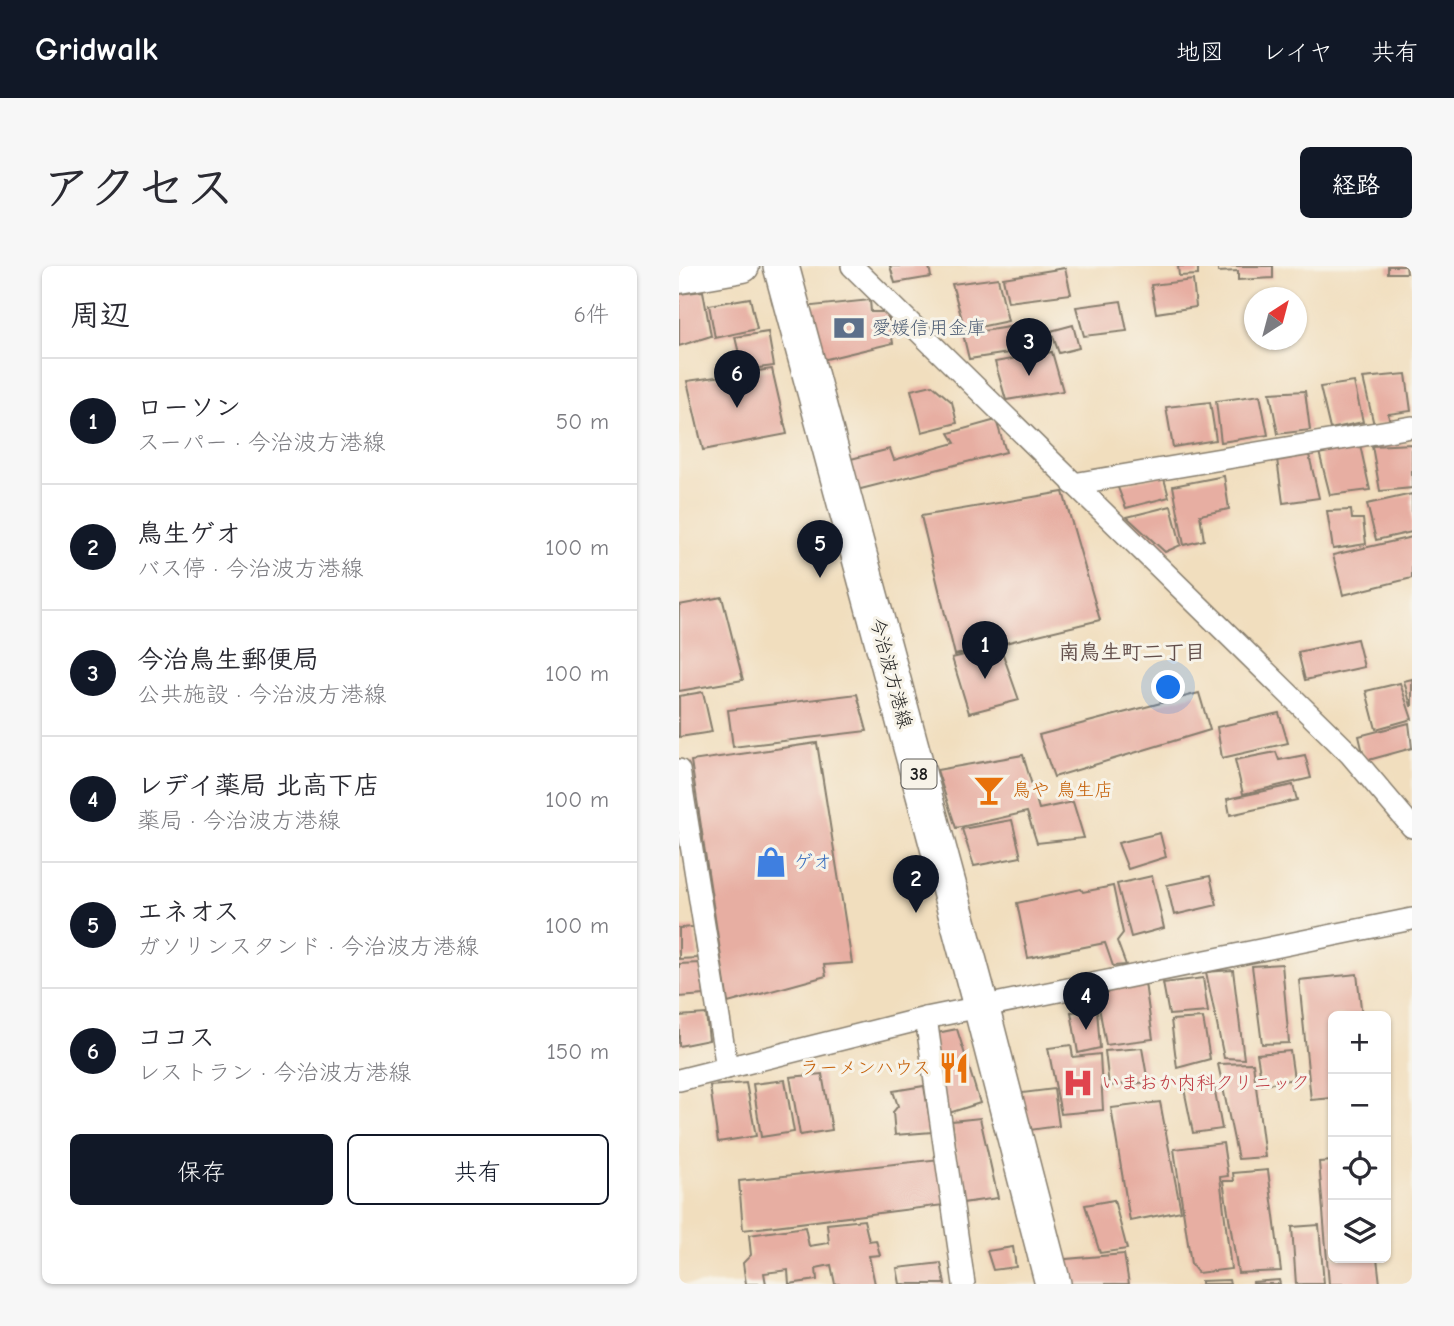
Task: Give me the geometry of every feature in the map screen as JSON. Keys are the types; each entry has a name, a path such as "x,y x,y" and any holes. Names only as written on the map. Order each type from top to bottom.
{"main road":[{"name":"今治波方港線","path":"781,266 981,1006 1053,1284"}],"street":[{"path":"679,277 743,266"},
{"path":"852,266 1350,754 1412,827"},
{"path":"1073,484 1412,427"},
{"path":"679,769 727,1068"},
{"path":"679,1080 926,1018 1412,919"},
{"path":"926,1018 964,1284"}],"building":[{"path":"890,266 929,266 931,277 895,283"},
{"path":"1178,266 1198,266 1198,275 1179,276"},
{"path":"1218,266 1273,266 1273,278 1238,280 1238,271 1218,272"},
{"path":"1388,266 1406,266 1407,273 1388,273"},
{"path":"1065,268 1071,294 1008,302 1003,278"},
{"path":"998,278 1008,321 965,330 952,284"},
{"path":"1193,280 1196,307 1156,313 1151,285"},
{"path":"703,291 711,336 679,346 679,294"},
{"path":"750,298 757,329 715,338 709,305"},
{"name":"愛媛信用金庫","path":"870,300 871,312 887,312 893,343 818,361 802,307"},
{"path":"1121,301 1127,331 1084,336 1076,307"},
{"path":"1073,325 1079,348 1059,353 1051,331"},
{"path":"1016,326 1022,351 969,359 963,334"},
{"path":"768,332 774,366 743,370 735,337"},
{"path":"1052,352 1063,391 1006,400 995,362"},
{"path":"772,369 787,434 703,450 687,381"},
{"path":"1406,374 1411,411 1388,414 1390,422 1374,425 1363,378"},
{"path":"1354,382 1363,422 1330,429 1320,387"},
{"path":"932,385 952,402 957,423 922,432 911,390"},
{"path":"1305,391 1310,430 1278,434 1270,393"},
{"path":"1260,395 1268,435 1221,442 1216,401"},
{"path":"1210,402 1216,440 1173,447 1166,407"},
{"path":"996,420 1006,452 853,491 847,460 890,449 894,460 955,443 949,433"},
{"path":"1412,444 1412,488 1380,491 1372,446"},
{"path":"1360,445 1370,490 1330,495 1319,452"},
{"path":"1309,455 1319,498 1283,503 1277,459"},
{"path":"1163,475 1169,497 1126,508 1117,485"},
{"path":"1224,476 1229,509 1200,515 1204,540 1184,545 1173,486"},
{"path":"1063,492 1100,620 955,655 921,516"},
{"path":"1412,494 1412,532 1376,540 1367,504"},
{"path":"1171,506 1181,545 1165,552 1127,517"},
{"path":"1351,510 1352,519 1363,519 1366,544 1333,549 1327,511"},
{"path":"1412,537 1412,578 1343,595 1333,555"},
{"path":"722,597 743,680 679,691 679,605"},
{"path":"1357,639 1364,667 1305,680 1298,652"},
{"path":"1000,646 1019,700 969,713 952,658"},
{"path":"1412,679 1412,706 1411,706 1404,681"},
{"path":"1400,683 1412,719 1376,729 1366,691"},
{"path":"703,692 712,732 679,737 679,696"},
{"path":"1199,693 1210,730 1054,777 1039,735"},
{"path":"857,694 867,731 733,747 728,710"},
{"path":"1279,713 1288,743 1222,758 1217,727"},
{"path":"1409,723 1412,748 1365,761 1359,736"},
{"name":"ゲオ","path":"817,743 852,963 824,965 826,976 728,1003 691,761"},
{"path":"1276,752 1279,760 1305,755 1311,778 1243,794 1235,760"},
{"name":"鳥や 鳥生店","path":"1023,755 1039,809 1073,802 1084,838 1037,843 1027,812 956,828 937,770"},
{"path":"1293,785 1297,800 1230,815 1227,799"},
{"path":"1012,820 1021,857 974,866 962,829"},
{"path":"1160,833 1166,857 1128,869 1118,843"},
{"path":"1152,876 1164,928 1131,937 1117,884"},
{"path":"1210,876 1217,905 1174,915 1167,885"},
{"path":"1113,886 1123,933 1117,941 1126,965 1113,966 1105,943 1028,958 1017,903 1081,889 1083,892"},
{"path":"694,927 698,958 679,959 679,928"},
{"path":"700,963 704,995 679,997 679,964"},
{"path":"1282,964 1289,1043 1262,1044 1252,966"},
{"path":"1233,970 1244,1059 1224,1058 1206,972"},
{"path":"1357,974 1361,1011 1328,1011 1328,1098 1311,1100 1299,980"},
{"path":"1203,978 1208,1012 1169,1015 1163,983"},
{"path":"1145,983 1153,1039 1106,1045 1096,991"},
{"path":"1097,1010 1100,1048 1078,1053 1071,1012"},
{"path":"706,1014 709,1040 679,1046 679,1016"},
{"path":"1203,1018 1210,1059 1177,1068 1171,1020"},
{"name":"ラーメンハウス","path":"957,1029 980,1103 946,1114 932,1034"},
{"name":"いまおか内科クリニック","path":"1071,1045 1073,1057 1100,1054 1103,1110 1061,1114 1048,1048"},
{"path":"1142,1048 1148,1082 1109,1086 1105,1051"},
{"path":"1290,1051 1294,1079 1262,1085 1257,1054"},
{"path":"1253,1063 1265,1157 1238,1159 1218,1064"},
{"path":"822,1074 832,1130 800,1135 790,1077"},
{"path":"785,1080 794,1132 761,1137 753,1084"},
{"path":"746,1083 756,1136 718,1142 710,1086"},
{"path":"924,1086 932,1132 895,1135 893,1112 898,1106 893,1091"},
{"path":"1214,1086 1222,1129 1193,1133 1184,1089"},
{"path":"1054,1089 1059,1126 1030,1130 1022,1093"},
{"path":"1160,1102 1181,1211 1130,1221 1111,1108"},
{"path":"980,1118 998,1198 962,1203 952,1121"},
{"path":"1223,1143 1228,1176 1220,1177 1231,1269 1198,1273 1191,1264 1174,1149"},
{"path":"940,1159 944,1205 743,1230 739,1181"},
{"path":"1328,1161 1328,1263 1378,1263 1380,1284 1329,1284 1319,1162"},
{"path":"1268,1170 1281,1271 1238,1273 1223,1181 1234,1181 1233,1173"},
{"path":"1114,1200 1127,1249 1100,1253 1085,1205"},
{"path":"864,1220 869,1241 876,1240 880,1255 869,1256 875,1284 835,1284 831,1265 816,1268 817,1280 789,1284 788,1270 764,1273 766,1284 746,1284 743,1263 751,1255 749,1235 805,1227 809,1246 829,1243 827,1224"},
{"path":"1319,1225 1324,1284 1296,1284 1292,1227"},
{"path":"1013,1247 1016,1267 993,1270 987,1251"},
{"path":"1124,1254 1129,1284 1063,1284 1055,1260"},
{"path":"941,1263 945,1284 900,1284 897,1268"},
{"path":"1229,1280 1230,1284 1201,1284 1201,1281"},
{"path":"1279,1280 1280,1284 1253,1284 1253,1282"}],"place":[{"name":"愛媛信用金庫","path":"849,328"},
{"name":"今治鳥生郵便局","path":"1029,376"},
{"name":"ココス","path":"737,408"},
{"name":"エネオス","path":"820,578"},
{"name":"ローソン","path":"985,679"},
{"name":"鳥や 鳥生店","path":"989,790"},
{"name":"ゲオ","path":"771,862"},
{"name":"鳥生ゲオ","path":"916,913"},
{"name":"レデイ薬局 北高下店","path":"1086,1030"},
{"name":"ラーメンハウス","path":"954,1068"},
{"name":"いまおか内科クリニック","path":"1078,1083"}],"district":[{"name":"南鳥生町二丁目","path":"1132,652"}]}
